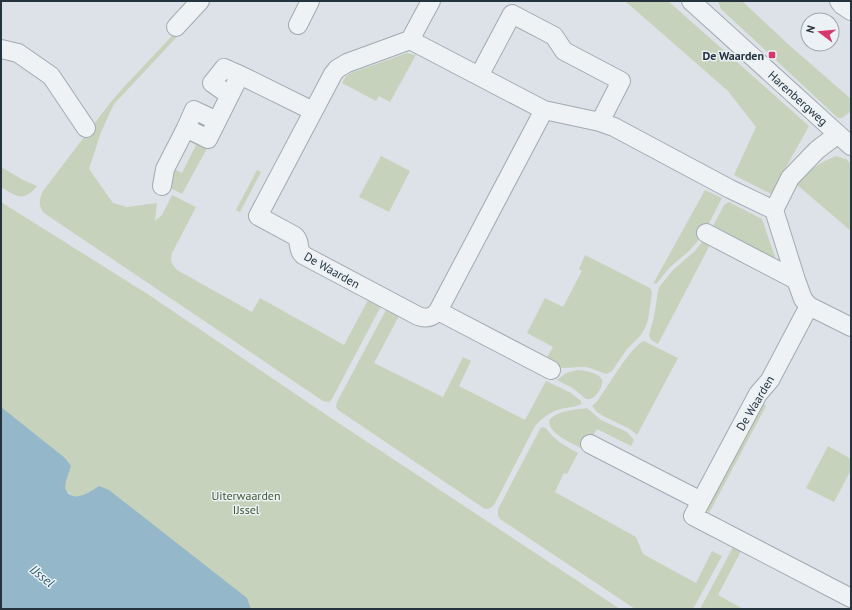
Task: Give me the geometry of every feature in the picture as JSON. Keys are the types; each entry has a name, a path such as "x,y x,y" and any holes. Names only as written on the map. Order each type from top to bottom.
{"street":[{"path":"176,27 200,1"},
{"path":"298,25 310,1"},
{"path":"431,1 410,40 544,110 600,122 614,127 730,189 774,210"},
{"path":"839,1 842,6 851,11"},
{"name":"Harenbergweg","path":"697,3 844,140"},
{"path":"479,76 512,14 554,36 564,51 621,81 600,122"},
{"name":"De Waarden","path":"410,40 347,63 337,69 258,216 295,236 299,242 298,248 304,255 418,316 427,318 431,317 438,311"},
{"path":"1,49 18,54 51,76 86,128"},
{"path":"162,186 165,169 186,128 208,139 240,74 314,111"},
{"path":"544,110 438,311 551,370"},
{"path":"844,140 817,150 790,178 774,210 803,299 809,306 851,327"},
{"path":"706,233 796,280"},
{"name":"De Waarden","path":"809,306 770,380 758,394 693,516 851,598"},
{"path":"590,444 701,501"}],"green space":[{"path":"625,1 668,1 809,126 771,194 734,175 756,127 728,91"},
{"path":"718,1 742,1 789,45 851,99 851,111 842,118 838,118 721,9"},
{"path":"186,21 189,24 114,104 101,132 89,169 113,203 127,207 157,203 155,221 162,215 172,195 196,207 172,253 172,264 177,270 252,312 260,298 344,345 368,300 381,306 332,399 329,402 323,401 44,213 40,205 43,191 110,103"},
{"path":"407,53 416,55 390,102 379,96 376,101 342,83 346,76 351,73"},
{"path":"188,138 210,143 182,194 167,186 172,168 182,173 196,145 187,140"},
{"path":"381,156 410,171 389,212 359,197"},
{"path":"836,156 846,159 851,164 851,231 796,184 814,168"},
{"path":"1,167 23,180 37,186 28,195 20,196 11,193 1,187"},
{"path":"257,170 261,172 240,212 236,210"},
{"path":"705,190 722,198 704,233 689,251 670,267 657,283 653,284"},
{"name":"Uiterwaarden IJssel","path":"1,202 149,295 334,420 620,609 210,609 68,492 1,444"},
{"path":"729,202 762,219 777,263 711,230 724,205"},
{"path":"705,238 712,241 658,344 651,340 649,335 660,286 673,270 695,251"},
{"path":"585,255 650,288 652,293 648,320 645,328 641,335 627,349 612,371 606,374 587,367 555,367 545,361 553,347 527,333 545,298 563,307 582,271 579,269"},
{"path":"386,310 399,316 374,363 443,397 463,357 471,361 459,386 525,420 546,381 571,393 581,401 581,404 577,406 561,409 545,416 535,426 494,505 490,508 485,509 338,410 336,407 337,402"},
{"path":"644,341 678,358 637,435 630,429 603,416 592,406 598,400 633,350"},
{"path":"577,370 587,371 598,375 601,378 602,386 594,397 588,399 585,398 574,389 557,380 566,373"},
{"path":"762,403 766,406 709,513 706,509"},
{"path":"587,408 601,420 627,432 634,440 631,446 597,429 592,437 588,435 581,448 555,433 549,424 550,419 558,414"},
{"path":"542,427 546,428 560,442 578,453 567,474 564,473 555,492 636,537 643,554 696,583 712,551 722,556 693,609 635,609 500,519 498,516 498,509"},
{"path":"828,446 851,459 851,470 834,502 806,488"},
{"path":"733,547 741,551 718,595 743,609 700,609"}],"water":[{"name":"IJssel","path":"1,407 65,458 71,466 65,488 69,494 73,496 80,496 99,486 109,490 247,598 251,609 1,609"}],"place":[{"name":"De Waarden","path":"772,55"}]}
